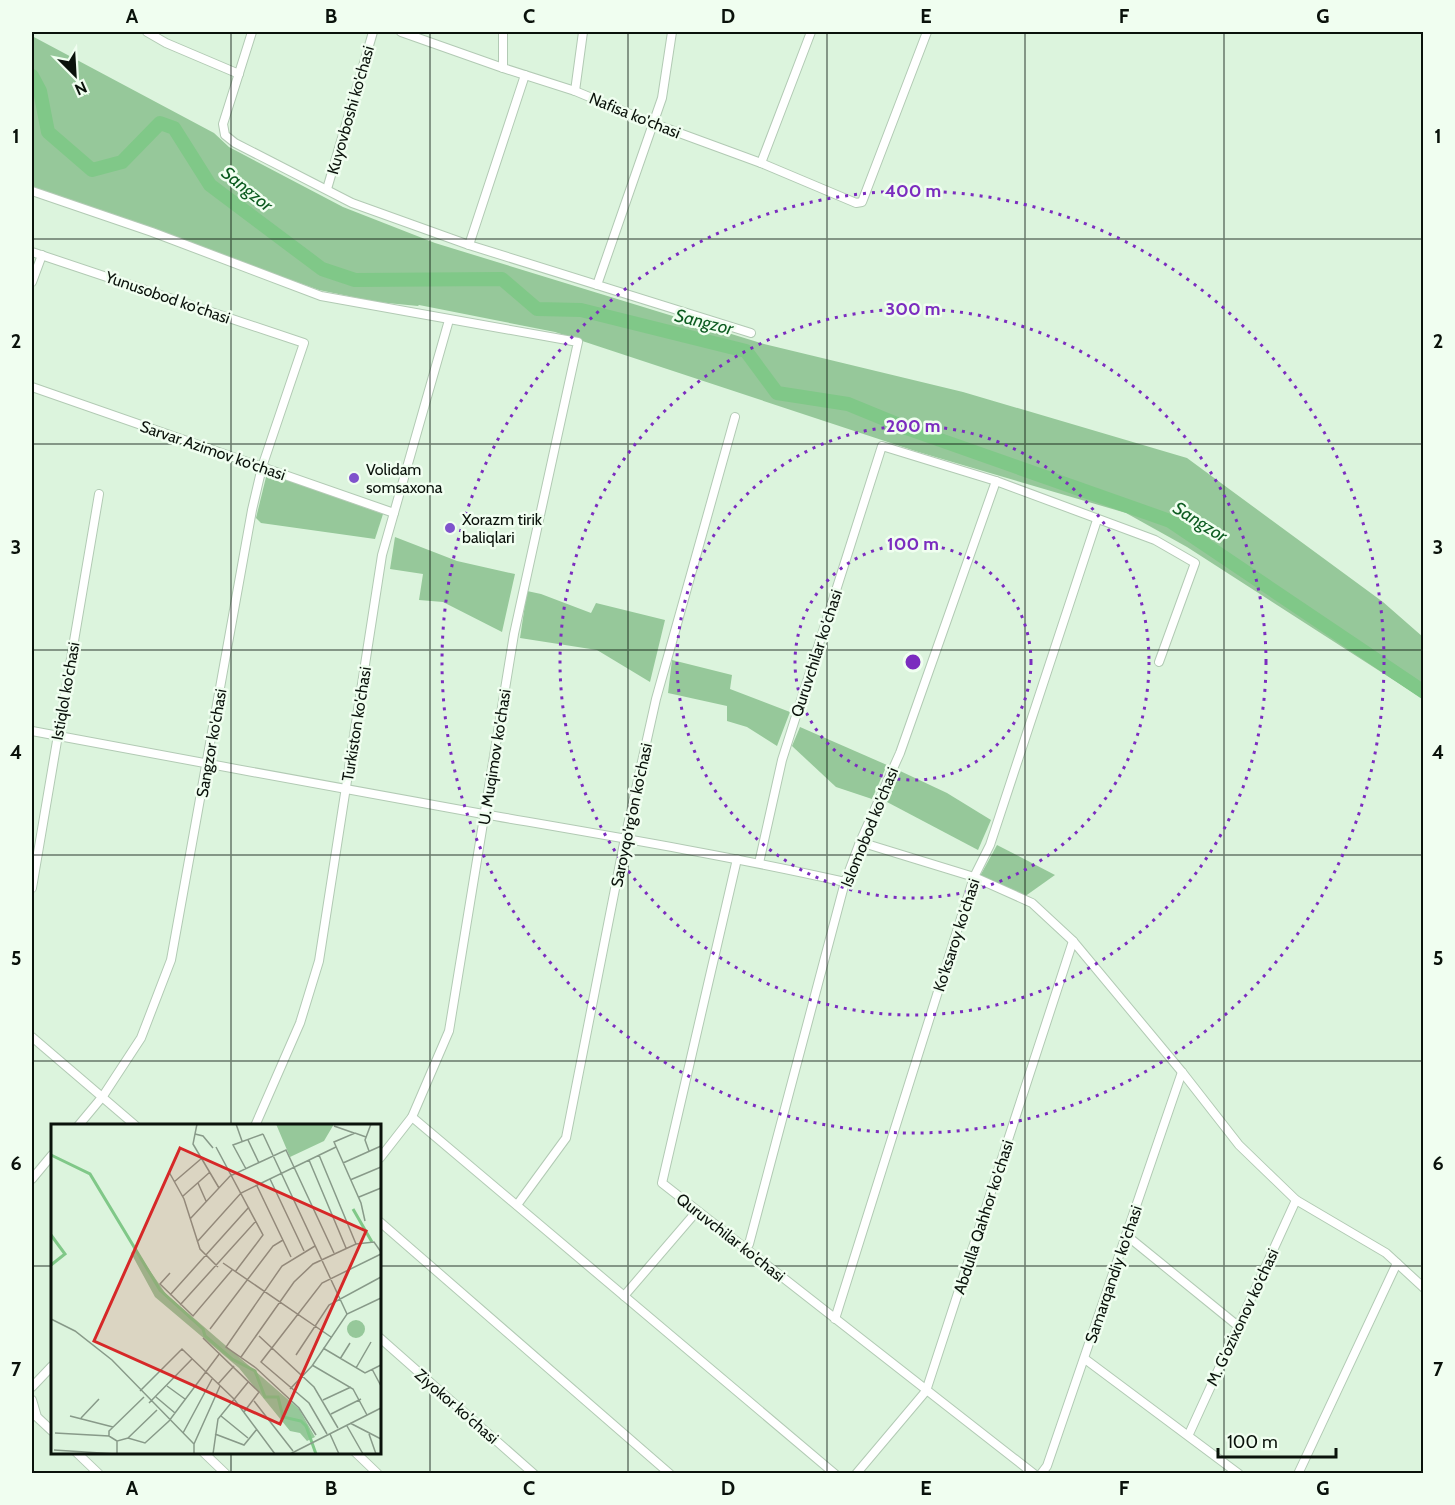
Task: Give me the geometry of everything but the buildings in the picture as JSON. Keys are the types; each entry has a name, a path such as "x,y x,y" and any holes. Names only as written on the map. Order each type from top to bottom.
{"street":[{"path":"147,32 239,74"},
{"path":"252,32 223,124 225,135 235,143 352,203 469,244 751,333"},
{"name":"Kuyovboshi ko'chasi","path":"327,189 373,32"},
{"name":"Nafisa ko'chasi","path":"401,32 575,91 652,123 761,163 856,203 862,202 927,32"},
{"path":"503,32 503,68"},
{"path":"575,91 583,32"},
{"path":"597,285 662,98 672,32"},
{"path":"761,163 811,32"},
{"path":"469,244 525,75"},
{"path":"32,191 152,232 321,296 449,320"},
{"name":"Yunusobod ko'chasi","path":"32,252 304,343"},
{"path":"32,282 42,255"},
{"name":"U. Muqimov ko'chasi","path":"381,1157 412,1117 449,1032 513,634 578,342 449,320"},
{"name":"Turkiston ko'chasi","path":"255,1124 300,1023 320,961 382,555 449,320"},
{"name":"Sangzor ko'chasi","path":"79,1124 103,1096 141,1038 171,960 252,510 262,467 304,343"},
{"name":"Sarvar Azimov ko'chasi","path":"32,387 394,513"},
{"name":"Saroyqo'rg'on ko'chasi","path":"517,1206 566,1138 625,838 656,699 735,417"},
{"name":"Quruvchilar ko'chasi","path":"759,863 782,760 882,446 996,481"},
{"path":"996,481 1155,540 1195,563 1160,662"},
{"name":"Islomobod ko'chasi","path":"745,1250 749,1244 845,882 860,842 900,753 996,481"},
{"name":"Istiqlol ko'chasi","path":"32,888 99,494"},
{"name":"Ko'ksaroy ko'chasi","path":"835,1319 974,877 990,845 1097,520"},
{"path":"32,731 207,765 625,838 845,882"},
{"path":"860,842 974,877 1032,903 1073,941 1182,1072 1239,1145 1296,1200 1386,1253 1424,1288"},
{"name":"Quruvchilar ko'chasi","path":"737,859 662,1183 745,1250 1034,1473"},
{"name":"Abdulla Qahhor ko'chasi","path":"856,1473 926,1391 1073,941"},
{"path":"32,1037 135,1124"},
{"name":"Samarqandiy ko'chasi","path":"1041,1473 1047,1466 1182,1072"},
{"path":"412,1117 836,1473"},
{"path":"32,1179 51,1156"},
{"name":"M. G'ozixonov ko'chasi","path":"1189,1434 1296,1200"},
{"path":"624,1296 697,1211"},
{"path":"381,1223 670,1473"},
{"path":"1126,1236 1238,1326"},
{"path":"1298,1473 1397,1263"},
{"name":"Ziyokor ko'chasi","path":"381,1339 534,1473"},
{"path":"1084,1359 1239,1473"},
{"path":"32,1387 51,1367"},
{"path":"32,1401 37,1417 51,1430"},
{"path":"78,1454 99,1473"},
{"path":"205,1454 226,1473"},
{"path":"357,1454 378,1473"}],"green space":[{"path":"32,36 214,133 229,147 343,207 435,243 764,344 963,392 1187,458 1383,602 1423,637 1423,699 1187,547 1126,513 915,451 555,332 419,305 377,302 319,290 32,187"},
{"path":"267,473 383,514 375,539 261,523 256,518"},
{"path":"395,537 457,561 515,574 502,632 443,602 419,600 423,574 390,569"},
{"path":"527,591 591,613 596,603 665,620 650,682 597,650 520,638"},
{"path":"672,660 732,675 730,689 790,712 777,746 747,727 727,721 727,706 668,693"},
{"path":"800,727 887,765 872,799 836,787 792,746"},
{"path":"898,770 947,793 991,820 978,850 887,802"},
{"path":"997,845 1055,875 1024,897 980,876"}],"waterway":[{"name":"Sangzor","path":"32,76 40,91 48,132 92,170 122,162 160,123 174,128 210,185 322,269 355,280 502,279 537,309 581,310 746,351 777,393 848,404 909,429 1170,521 1424,692"}],"place":[{"name":"Volidam somsaxona","path":"354,478"},
{"name":"Xorazm tirik baliqlari","path":"450,528"}]}
